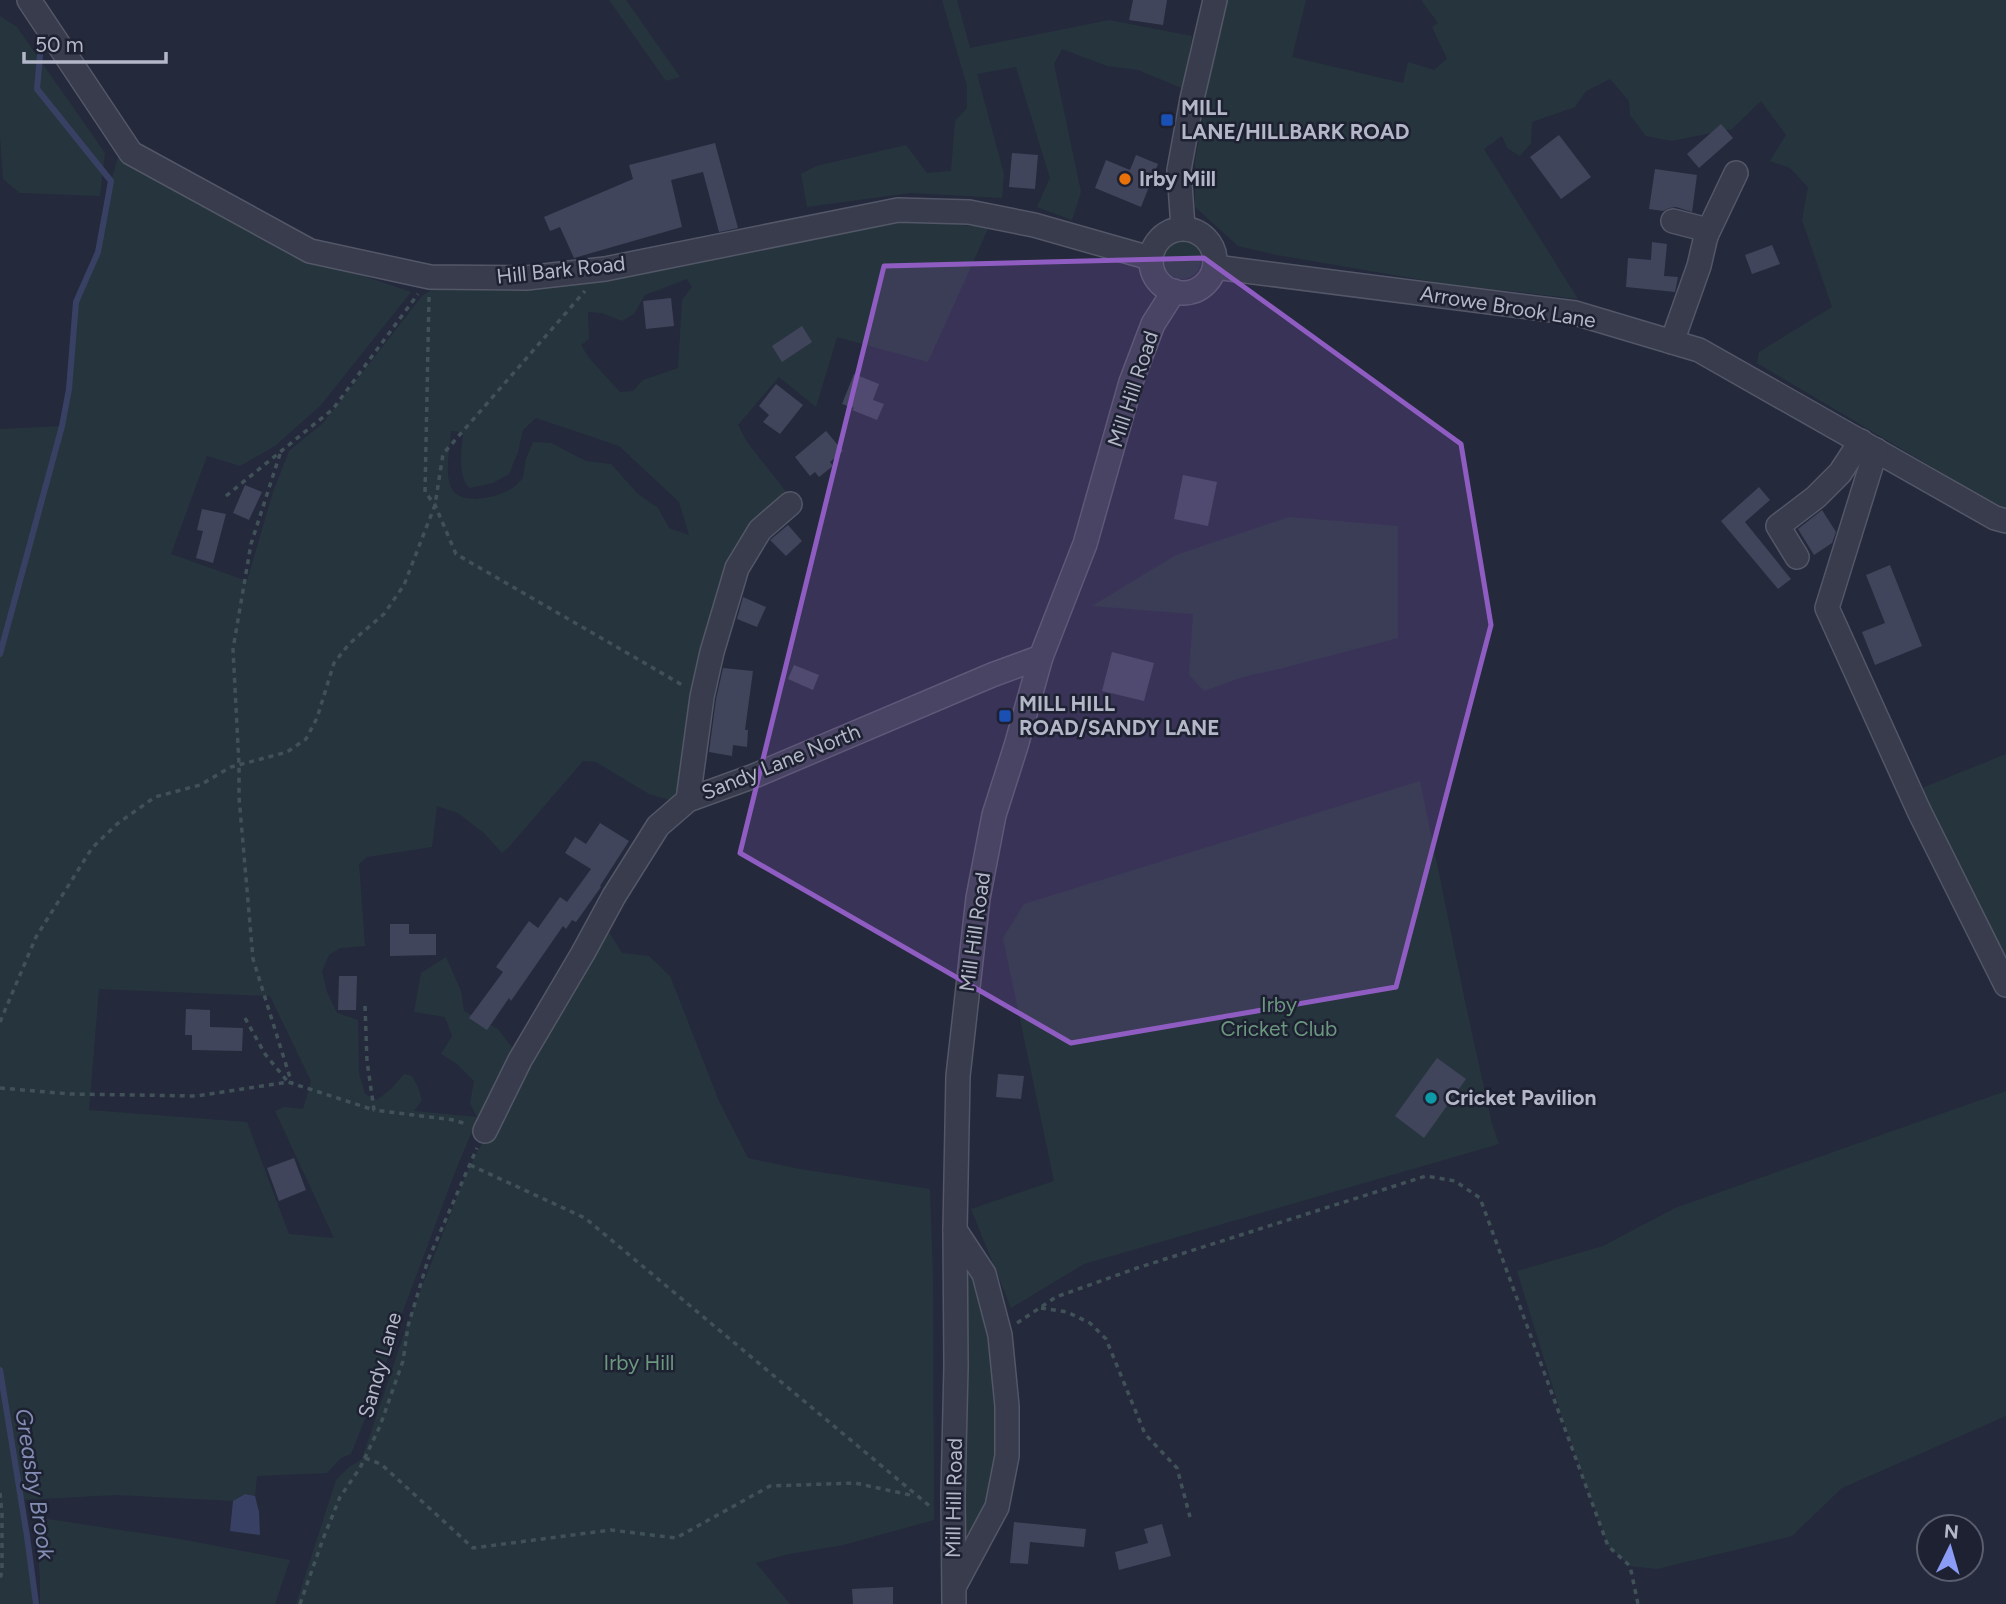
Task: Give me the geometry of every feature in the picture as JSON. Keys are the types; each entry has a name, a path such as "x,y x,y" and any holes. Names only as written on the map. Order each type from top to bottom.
{"street":[{"name":"Hill Bark Road","path":"29,0 131,153 310,251 430,278 526,278 605,269 898,210 969,212 1034,225 1150,258"},
{"path":"1182,228 1179,170 1215,0"},
{"path":"1672,342 1699,266 1706,236 1736,173"},
{"path":"1673,221 1700,228 1706,236"},
{"path":"1182,228 1198,233 1208,240 1215,267 1204,285 1180,293 1158,281 1150,258 1162,236 1182,228"},
{"name":"Arrowe Brook Lane","path":"1215,267 1575,313 1699,350 2006,521"},
{"name":"Mill Hill Road","path":"954,1596 958,1076 978,898 994,816 1041,657 1085,544 1131,382 1153,324 1174,291"},
{"path":"1797,556 1778,526 1816,497 1868,446"},
{"path":"1868,446 1827,608 1919,811 2006,985"},
{"path":"688,800 702,697 712,652 737,568 760,530 790,504"},
{"name":"Sandy Lane North","path":"485,1131 520,1060 614,896 658,826 688,800 754,776 992,675 1041,657"},
{"path":"954,1596 997,1507 1007,1456 1007,1406 1000,1335 984,1274 955,1230"}],"path":[{"path":"0,1021 37,937 92,848 117,824 155,797 200,785 230,767 287,752 306,739 317,718 334,663 349,644 384,614 404,585 435,505 443,454 605,269"},
{"path":"226,496 333,409 430,278"},
{"path":"430,278 425,492 435,505 456,554 702,697"},
{"path":"280,454 251,544 233,649 239,797 253,959 290,1083"},
{"path":"365,1006 367,1061 374,1110"},
{"path":"245,1018 265,1054 290,1083"},
{"path":"0,1088 70,1094 197,1097 290,1083 374,1110 454,1120 485,1131"},
{"name":"Sandy Lane","path":"300,1604 340,1497 360,1468 380,1426 403,1361 408,1326 428,1260 485,1131"},
{"path":"470,1165 585,1218 953,1527"},
{"path":"1000,1335 1056,1297 1137,1268 1426,1176 1455,1181 1480,1198 1608,1546 1630,1566 1638,1604"},
{"path":"1039,1308 1067,1312 1090,1323 1106,1339 1146,1434 1177,1468 1190,1517"},
{"path":"365,1458 381,1464 473,1548 611,1530 676,1538 770,1486 855,1483 917,1496"},
{"path":"0,1493 0,1579"}],"highlighted area":[{"path":"1204,258 1461,444 1491,625 1396,987 1071,1043 740,853 884,266"}],"green space":[{"path":"609,0 626,0 680,77 666,81"},
{"path":"942,0 957,0 970,48 1109,20 1192,36 1184,89 1138,70 1107,66 1062,49 1054,64 1081,192 1072,220 1037,207 1050,178 1016,67 977,74 1004,174 1002,198 910,193 807,207 801,174 816,166 906,145 927,173 951,171 955,121 967,108 967,86"},
{"path":"1227,0 1306,0 1292,57 1403,83 1408,62 1434,70 1447,59 1432,27 1438,23 1421,0 2006,0 2006,511 1757,363 1759,352 1832,307 1802,220 1808,187 1790,168 1770,161 1786,135 1761,101 1732,129 1671,141 1646,136 1630,115 1629,101 1610,79 1586,91 1575,107 1532,122 1531,143 1520,156 1507,148 1502,136 1484,149 1578,299 1440,283 1277,255 1238,246 1195,207 1195,161 1212,64"},
{"path":"0,16 17,27 105,153 100,196 20,193 3,179 0,137"},
{"path":"120,151 305,256 411,292 321,405 275,446 240,466 207,456 171,554 247,581 273,492 289,451 323,423 422,296 434,288 882,220 988,229 928,362 837,337 816,407 779,377 738,425 747,442 791,498 759,524 676,802 649,794 596,762 583,761 502,853 484,833 458,813 437,806 432,847 367,857 359,864 365,946 340,948 329,955 322,971 327,992 337,1013 358,1020 359,1073 365,1094 377,1100 404,1074 412,1076 422,1100 414,1111 477,1117 470,1103 474,1081 457,1064 441,1054 452,1036 445,1017 414,1012 421,973 446,957 461,991 464,1011 498,1029 513,1049 478,1117 455,1172 351,1454 341,1458 327,1473 257,1476 255,1496 245,1494 233,1501 117,1495 21,1500 36,1604 0,1604 0,429 62,426 69,389 76,302 98,252 111,181","holes":["687,279 692,287 682,300 678,368 643,380 633,391 620,392 589,358 581,345 589,339 588,312 602,313 622,321 634,314 645,295","536,418 619,446 679,502 689,535 669,528 658,508 638,494 611,464 586,461 551,443 533,442 526,459 523,478 504,493 475,499 458,495 452,490 448,469 451,431 463,432 462,469 469,488 493,483 509,474 523,430","99,989 270,996 311,1081 303,1109 284,1107 275,1111 334,1238 289,1234 247,1122 89,1110"]},
{"path":"1182,241 1195,247 1201,260 1195,273 1182,279 1169,273 1163,260 1169,247"},
{"path":"1289,517 1398,526 1398,638 1243,677 1204,691 1189,675 1193,614 1092,606 1176,555"},
{"path":"2006,754 2006,985 1902,796"},
{"name":"Irby Cricket Club","path":"1420,781 1466,1006 1492,1124 1499,1144 1084,1264 1011,1308 971,1209 1054,1181 1003,938 1024,904"},
{"name":"Irby Hill","path":"609,932 622,953 649,956 670,976 719,1101 748,1158 800,1169 930,1189 934,1520 843,1545 789,1554 756,1563 790,1604 296,1604 336,1480 362,1459 406,1328 466,1174 578,972"},
{"path":"2006,1091 2006,1416 1842,1488 1792,1536 1657,1569 1630,1566 1608,1546 1562,1417 1517,1271 1603,1246 1675,1208"},
{"path":"968,1268 983,1302 993,1356 999,1447 986,1512 971,1536 963,1531 963,1269"},
{"path":"35,1517 180,1539 290,1560 275,1604 40,1604"}],"water":[{"path":"245,1494 255,1496 260,1535 230,1531 233,1501"}],"building":[{"path":"1133,0 1167,0 1163,25 1129,20"},
{"path":"1721,124 1733,138 1699,168 1687,154"},
{"path":"1559,135 1591,177 1561,199 1530,157"},
{"path":"715,143 738,228 719,232 703,172 671,180 682,227 574,258 560,227 550,231 544,217 633,179 629,165"},
{"path":"1012,153 1038,155 1035,189 1009,187"},
{"name":"Irby Mill","path":"1136,155 1158,164 1141,207 1095,188 1106,160 1130,170"},
{"path":"1655,169 1697,175 1692,212 1676,207 1663,211 1649,209"},
{"path":"1652,242 1667,244 1664,276 1678,277 1675,292 1626,287 1628,258 1651,260"},
{"path":"1772,245 1780,264 1752,274 1745,255"},
{"path":"671,298 674,326 646,329 643,301"},
{"path":"802,326 812,342 782,362 772,346"},
{"path":"854,374 879,384 873,400 884,404 877,420 842,404"},
{"path":"776,384 803,405 780,434 763,422 769,415 759,406"},
{"path":"826,431 843,451 830,462 833,466 819,477 815,472 810,476 795,457"},
{"path":"1183,475 1217,482 1208,526 1174,519"},
{"path":"245,485 262,492 249,520 233,513"},
{"path":"1759,487 1770,500 1745,522 1791,579 1778,589 1721,521"},
{"path":"202,509 226,514 213,563 196,558 203,531 197,530"},
{"path":"1822,510 1836,532 1832,543 1814,555 1798,529"},
{"path":"788,525 802,541 786,556 770,540"},
{"path":"1890,565 1922,646 1875,665 1862,632 1885,623 1866,575"},
{"path":"743,597 766,607 757,627 737,619"},
{"path":"1112,652 1154,663 1144,701 1102,691"},
{"path":"794,665 819,675 813,690 788,679"},
{"path":"723,668 753,671 745,730 748,730 747,747 733,745 732,756 709,752"},
{"path":"600,823 629,841 576,922 572,920 566,929 563,926 511,1001 509,998 487,1030 469,1018 503,972 496,967 529,921 538,928 560,897 567,902 591,869 565,853 575,837 586,844"},
{"path":"390,924 409,924 409,934 436,934 436,955 390,956"},
{"path":"339,976 357,976 356,1010 338,1010"},
{"path":"186,1009 210,1010 210,1027 243,1028 242,1051 192,1050 192,1035 185,1035"},
{"name":"Cricket Pavilion","path":"1437,1058 1466,1079 1424,1138 1395,1116"},
{"path":"998,1074 1024,1076 1021,1099 996,1097"},
{"path":"294,1158 306,1190 279,1201 267,1168"},
{"path":"1014,1522 1086,1529 1084,1547 1030,1542 1028,1564 1010,1563"},
{"path":"1162,1524 1171,1556 1119,1570 1115,1552 1148,1543 1144,1529"},
{"path":"893,1587 893,1604 853,1604 852,1589"}],"waterway":[{"name":"Greasby Brook","path":"0,654 62,426 69,389 76,302 98,252 111,181 37,89 42,33"},
{"name":"Greasby Brook","path":"0,1370 36,1604"}],"place":[{"name":"MILL LANE/HILLBARK ROAD","path":"1167,120"},
{"name":"Irby Mill","path":"1125,179"},
{"name":"MILL HILL ROAD/SANDY LANE","path":"1005,716"},
{"name":"Cricket Pavilion","path":"1431,1098"}]}
